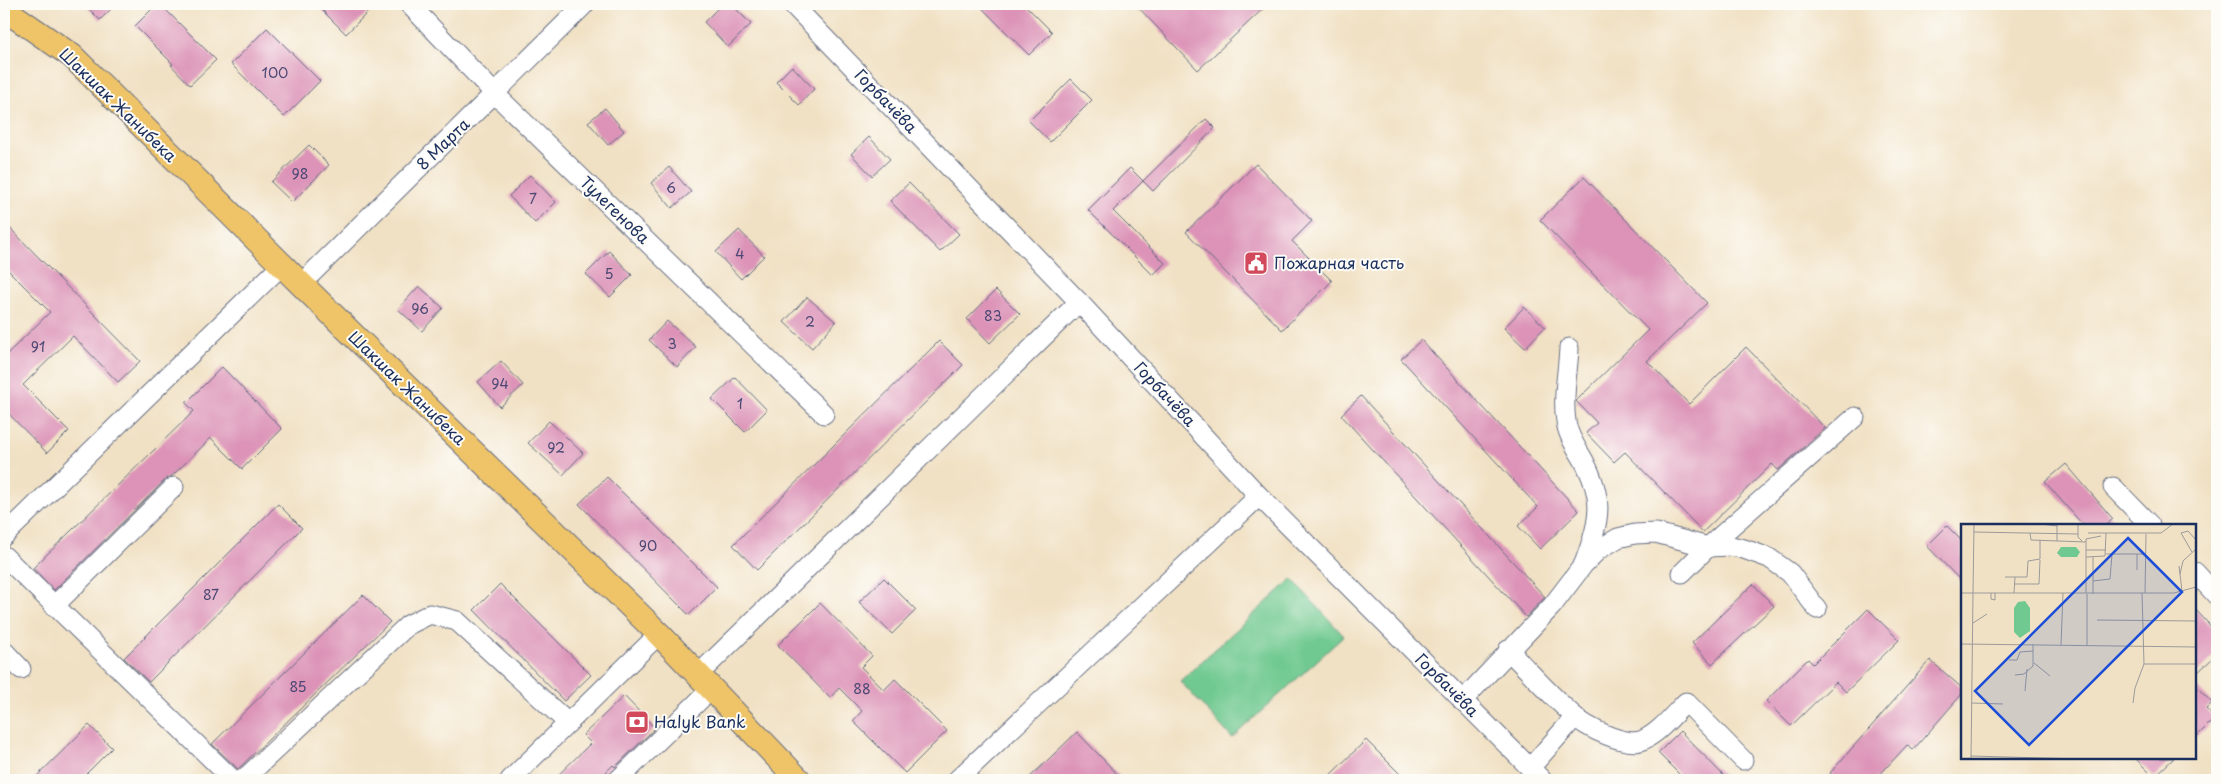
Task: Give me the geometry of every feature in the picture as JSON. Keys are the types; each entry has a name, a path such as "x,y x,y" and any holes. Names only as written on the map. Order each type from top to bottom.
{"main road":[{"name":"Шакшак Жанибека","path":"4,9 72,56 300,284 659,634 799,780"}],"street":[{"name":"Тулегенова","path":"409,4 496,94 824,414"},
{"name":"8 Марта","path":"300,284 496,94 585,4"},
{"name":"Горбачёва","path":"792,4 1079,302 1259,496 1536,774"},
{"path":"4,536 282,265"},
{"path":"618,780 705,681 1079,302"},
{"path":"1569,348 1566,422 1573,441 1588,468 1600,511 1596,531 1584,564"},
{"path":"1682,572 1708,546 1855,417"},
{"path":"54,606 174,487"},
{"path":"2113,487 2149,524"},
{"path":"957,780 1259,496"},
{"path":"1462,701 1564,592 1584,564 1598,550 1618,538 1634,534 1656,534 1708,546 1731,546 1769,558 1790,573 1817,609"},
{"path":"4,556 233,780"},
{"path":"2196,573 2217,596"},
{"path":"243,780 408,625 430,614 457,621 568,723"},
{"path":"510,780 659,634"},
{"path":"1508,650 1575,717 1615,738 1630,743 1642,741 1654,733 1686,702 1743,760"},
{"path":"4,651 21,669"},
{"path":"1536,774 1575,717"}],"green space":[{"path":"1292,579 1344,636 1232,738 1180,681"}],"building":[{"path":"84,4 116,4 100,20"},
{"path":"157,4 160,4 216,60 190,85 171,65 173,64 135,26"},
{"path":"316,4 376,4 346,34"},
{"path":"722,4 731,4 751,24 728,47 704,22"},
{"path":"978,4 1024,4 1052,32 1029,55"},
{"path":"1135,4 1268,4 1198,70"},
{"path":"267,28 320,81 284,117 231,64"},
{"path":"792,66 814,89 799,105 776,82"},
{"path":"1071,79 1092,100 1050,142 1029,121"},
{"path":"605,108 624,131 608,145 588,122"},
{"path":"1206,119 1215,128 1153,191 1143,181"},
{"path":"869,137 890,159 872,176 851,154"},
{"path":"309,145 329,165 292,202 271,182"},
{"path":"1256,164 1312,221 1292,241 1332,281 1282,330 1186,232"},
{"path":"669,167 691,192 672,208 651,183"},
{"path":"1130,168 1143,181 1113,211 1165,263 1153,275 1088,210"},
{"path":"530,175 556,202 535,223 509,196"},
{"path":"1584,177 1707,303 1647,361 1689,404 1746,347 1825,428 1778,470 1772,464 1703,532 1625,452 1614,462 1586,433 1597,423 1576,401 1648,330 1540,220"},
{"path":"909,183 959,234 940,252 890,201"},
{"path":"4,222 140,361 118,382 73,336 23,385 69,431 47,453 4,409 4,357 50,312 4,266"},
{"path":"739,230 764,256 741,279 716,252"},
{"path":"609,251 632,275 610,297 586,274"},
{"path":"419,286 443,308 422,331 398,309"},
{"path":"996,290 1020,314 990,343 967,319"},
{"path":"807,297 836,322 812,348 784,322"},
{"path":"1524,307 1545,327 1525,348 1504,328"},
{"path":"667,321 696,347 677,367 649,340"},
{"path":"1421,340 1579,511 1540,549 1518,526 1538,507 1401,359"},
{"path":"939,341 963,365 757,570 733,545"},
{"path":"501,361 523,385 500,407 478,382"},
{"path":"222,367 282,429 242,469 211,438 172,476 166,479 54,590 33,568 194,411 186,403"},
{"path":"735,377 767,410 745,432 712,399"},
{"path":"1361,396 1545,597 1526,617 1341,415"},
{"path":"549,421 583,453 563,475 528,443"},
{"path":"2066,464 2113,519 2107,524 2082,524 2045,482"},
{"path":"607,477 717,587 689,615 579,504"},
{"path":"278,504 302,528 149,682 124,658"},
{"path":"1947,526 1961,540 1961,581 1927,546"},
{"path":"884,578 916,610 892,634 859,602"},
{"path":"500,584 591,675 564,701 474,610"},
{"path":"1753,584 1774,606 1712,664 1692,643"},
{"path":"363,595 390,622 238,769 212,744"},
{"path":"820,603 872,656 861,667 884,690 895,679 947,731 905,773 853,721 862,711 839,688 830,698 778,645"},
{"path":"1868,609 1899,640 1846,692 1836,682 1791,726 1766,701 1808,659 1813,664"},
{"path":"2196,610 2217,633 2217,654 2196,674"},
{"path":"1930,660 1961,687 1961,695 1913,750 1907,745 1875,780 1838,780 1830,773"},
{"path":"2196,686 2212,703 2206,709 2215,718 2196,737"},
{"path":"624,696 655,728 615,767 613,765 598,780 553,780 591,743 583,735"},
{"path":"89,725 112,748 80,780 33,780"},
{"path":"1680,731 1728,780 1685,780 1658,753"},
{"path":"1077,732 1123,780 1027,780"},
{"path":"1366,740 1400,774 1393,780 1325,780"},
{"path":"2136,759 2173,759 2154,777"}],"place":[{"name":"Пожарная часть","path":"1256,263"},
{"name":"Halyk Bank","path":"637,722"}]}
